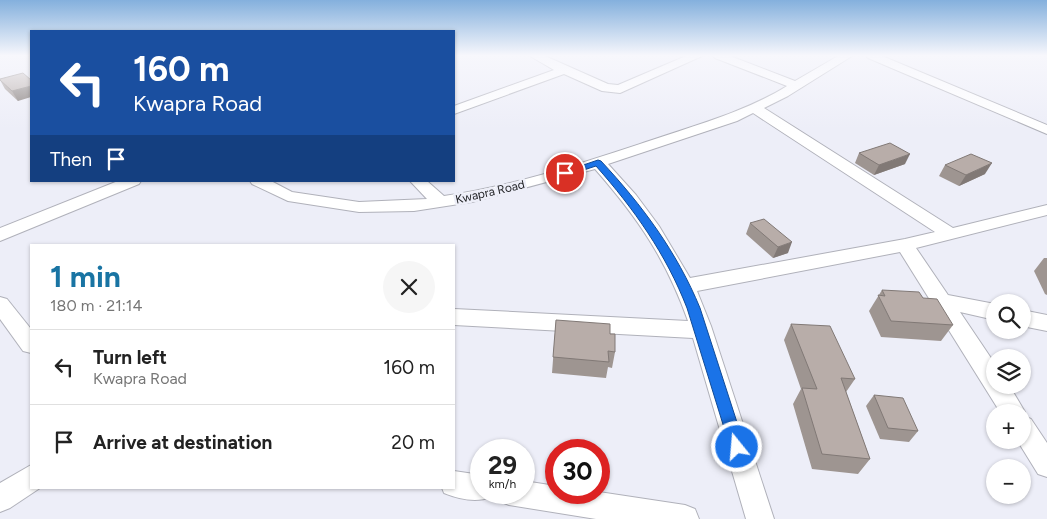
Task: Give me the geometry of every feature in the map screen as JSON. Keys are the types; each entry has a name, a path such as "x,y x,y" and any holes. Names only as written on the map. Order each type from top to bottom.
{"street":[{"path":"455,110 536,80"},
{"path":"588,80 606,88 620,89 640,80"},
{"path":"783,80 796,85"},
{"name":"Kwapra Road","path":"260,182 288,196 351,206 396,207 441,203 524,184 598,163 755,108 804,80"},
{"path":"929,80 1047,130"},
{"path":"755,108 950,234"},
{"path":"598,163 630,199 648,223 685,286 700,326 760,519"},
{"path":"0,235 131,182"},
{"path":"419,182 441,203"},
{"path":"685,286 905,245 1047,210"},
{"path":"905,245 986,368"},
{"path":"943,301 986,310"},
{"path":"0,304 30,344"},
{"path":"455,317 700,330"},
{"path":"1031,320 1047,323"},
{"path":"1031,441 1047,465"},
{"path":"0,499 30,479"},
{"path":"455,484 470,486"},
{"path":"535,496 685,519"}],"building":[{"path":"0,80 30,80 30,86 12,91"},
{"path":"890,143 910,154 879,165 859,153"},
{"path":"971,154 992,163 966,175 945,165"},
{"path":"764,219 792,242 778,247 750,223"},
{"path":"882,290 919,292 923,298 937,299 953,325 891,321 878,295 885,296"},
{"path":"556,320 610,324 610,334 615,334 615,352 608,351 609,362 553,357"},
{"path":"791,324 830,326 855,379 841,378 870,459 822,454 802,388 817,389"},
{"path":"874,395 903,398 918,431 888,428"}],"route":[{"path":"565,173 598,163 630,199 653,230 685,286 694,308 737,447"}]}
